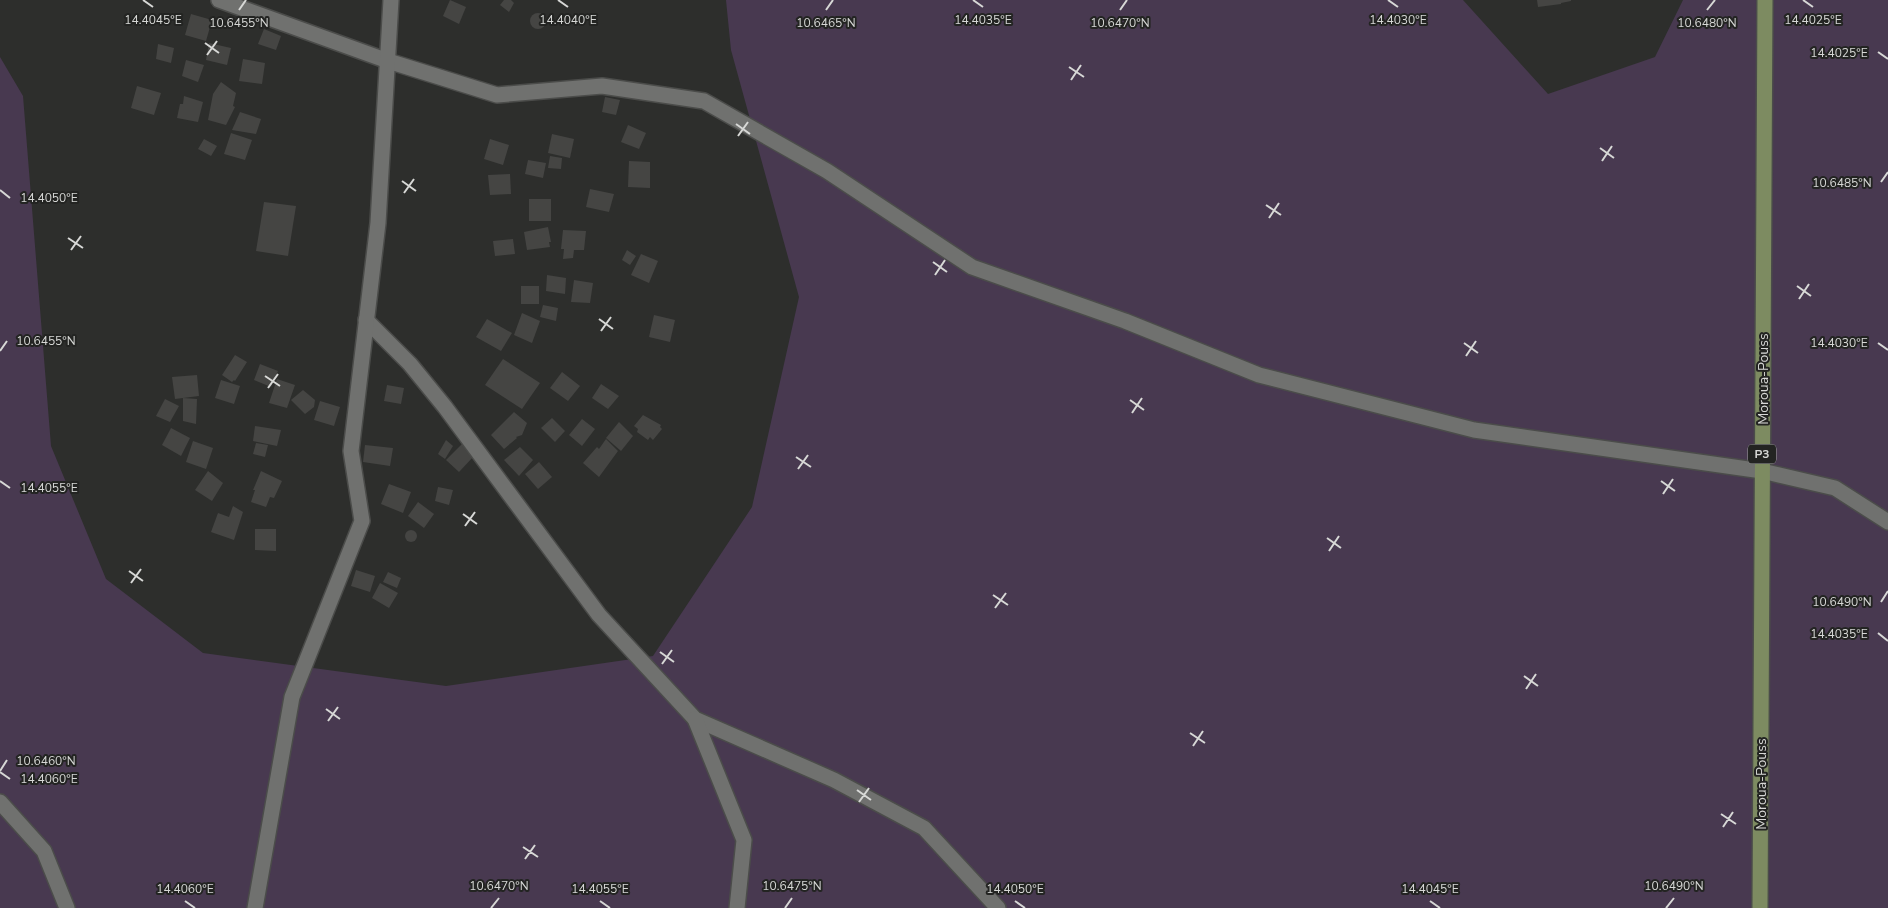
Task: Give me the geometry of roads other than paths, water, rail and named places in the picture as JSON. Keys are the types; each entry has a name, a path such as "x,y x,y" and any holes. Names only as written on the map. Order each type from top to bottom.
{"main road":[{"name":"Moroua-Pouss","path":"1760,908 1765,0"}],"street":[{"path":"219,0 388,61 497,95 602,86 704,101 827,171 972,267 1125,321 1260,375 1474,430 1762,471 1835,488 1888,522"},
{"path":"255,908 292,697 362,521 351,451 378,223 391,0"},
{"path":"366,320 410,364 445,407 599,615 695,719 744,840 737,908"},
{"path":"695,719 834,780 924,828 998,908"},
{"path":"0,802 44,852 68,908"}]}
